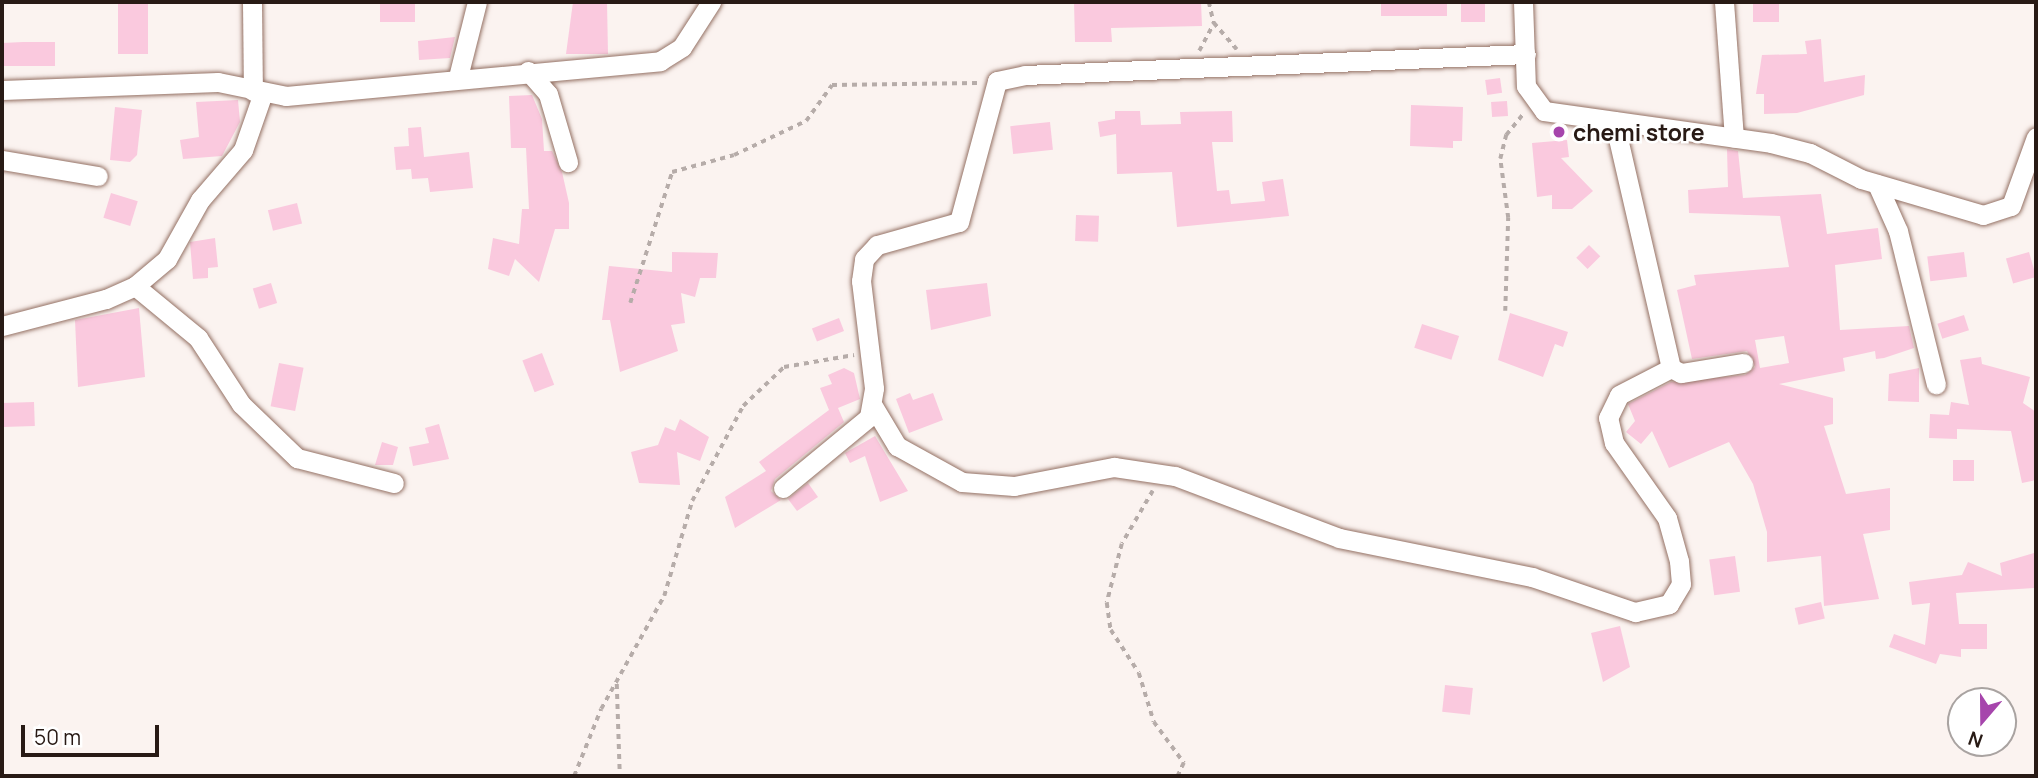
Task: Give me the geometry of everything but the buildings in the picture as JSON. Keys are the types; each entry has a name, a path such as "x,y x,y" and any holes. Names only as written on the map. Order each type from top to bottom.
{"street":[{"path":"2,326 135,286 167,259 200,200 232,167 258,92 252,2"},
{"path":"458,77 477,2"},
{"path":"2,90 157,81 218,82 258,92 667,59 690,38 711,2"},
{"path":"1523,2 1526,86 1535,106 1810,153 1877,184 1998,215 2011,206 2036,137"},
{"path":"1724,2 1734,138"},
{"path":"1526,54 1024,75 992,88 960,222 877,245 864,259 873,406 897,446 978,486 1014,486 1114,467 1163,474 1212,485 1339,538 1532,577 1611,609 1655,610 1669,604 1681,584 1674,539 1667,519 1614,443 1608,418 1619,395 1671,368"},
{"path":"528,71 548,94 568,162"},
{"path":"1614,121 1671,368"},
{"path":"2,160 98,176"},
{"path":"1877,184 1898,231 1936,384"},
{"path":"135,286 198,338 261,429 297,458 394,483"},
{"path":"1671,368 1681,373 1743,363"},
{"path":"783,488 860,429 873,406"}],"path":[{"path":"1209,2 1214,23 1253,65"},
{"path":"1190,68 1214,23"},
{"path":"631,303 672,172 734,155 806,121 832,85 958,81 992,88"},
{"path":"1505,311 1508,218 1500,159 1512,126 1535,106"},
{"path":"574,776 616,682 664,596 692,501 760,385 784,367 869,352"},
{"path":"1163,474 1122,544 1107,603 1111,630 1139,673 1154,722 1184,763 1178,776"},
{"path":"616,682 620,776"}],"place":[{"name":"chemi store","path":"1559,132"}]}
